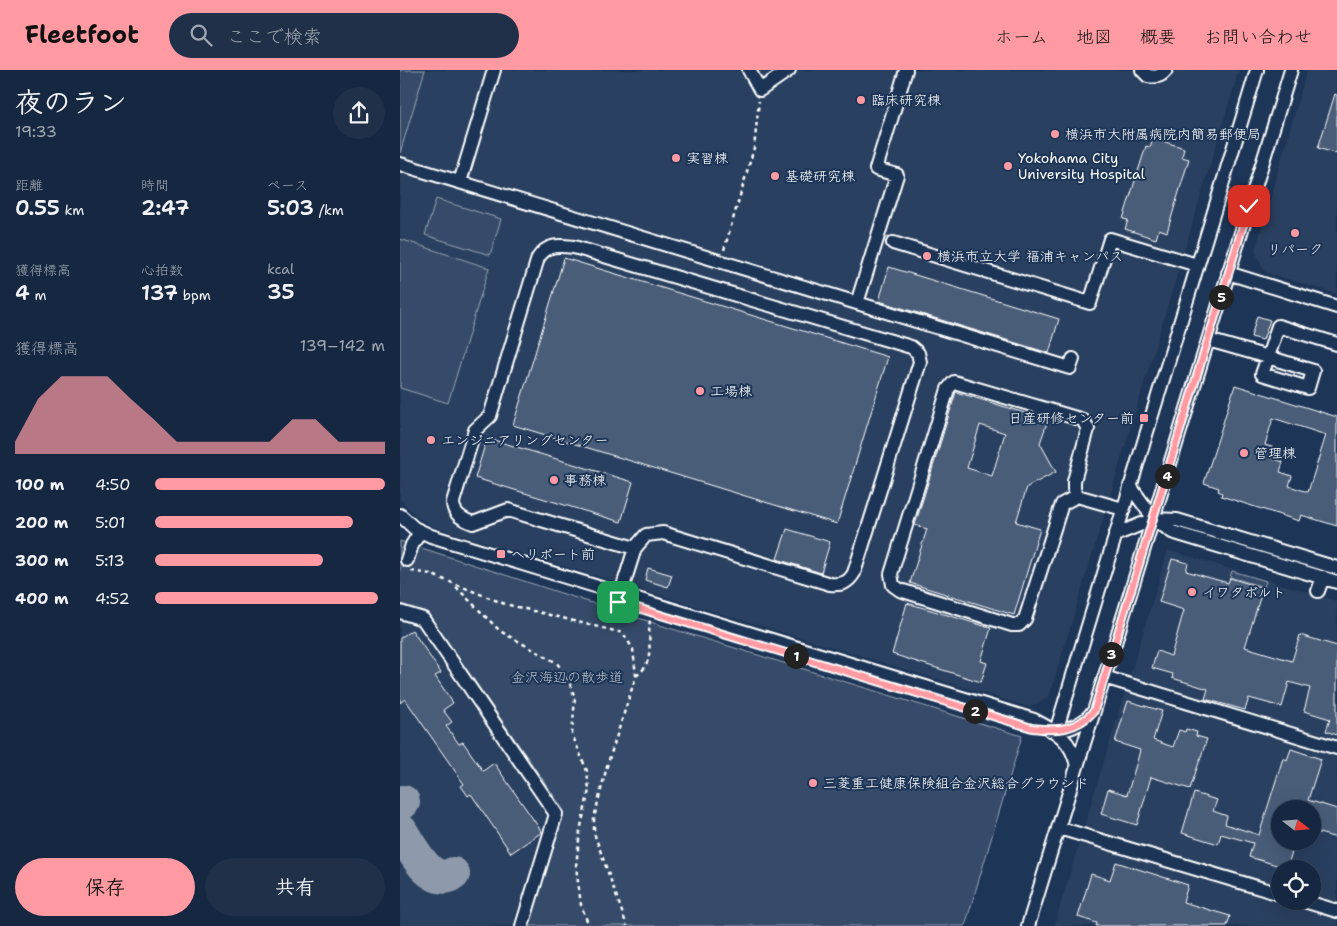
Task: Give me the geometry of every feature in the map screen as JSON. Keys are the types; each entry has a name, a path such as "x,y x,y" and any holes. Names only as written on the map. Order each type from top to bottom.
{"street":[{"path":"460,182 494,70"},
{"path":"750,70 760,90 789,70"},
{"path":"858,303 896,176 876,169 906,70"},
{"path":"1142,70 1148,76 1155,77 1160,76 1166,70"},
{"path":"1056,731 1257,70"},
{"path":"1028,926 1291,70"},
{"path":"400,164 1070,368 1074,359"},
{"path":"893,243 1090,303 1110,238 1197,265"},
{"path":"619,598 635,548 646,535 663,533 830,584 844,584 850,580 854,573 920,362 918,353 911,348 892,342 574,247 550,246 542,251 538,258 490,416 475,430 453,502 453,508 460,518 473,523 508,510 635,548"},
{"path":"1228,273 1337,307"},
{"path":"1208,340 1268,357 1278,326 1337,344"},
{"path":"1077,496 1074,489 1074,481 1088,428 1083,420 954,382 948,389 891,574 894,584 900,590 1012,625 1019,625 1025,619 1058,511 1066,501 1077,496 1123,509"},
{"path":"1130,486 1154,519 1172,532 1337,582"},
{"path":"400,516 418,535"},
{"path":"1115,535 1154,519 1177,520 1337,568"},
{"path":"400,526 418,535 619,598 1034,720 1056,731 1069,744 1077,767"},
{"path":"406,564 418,535"},
{"path":"1318,591 1323,577"},
{"path":"619,598 652,613 1032,728 1056,731 1081,724 1094,711"},
{"path":"400,612 423,619 556,814 522,926"},
{"path":"1104,677 1337,748"},
{"path":"1059,828 1271,891"},
{"path":"1321,906 1337,911"}],"path":[{"path":"720,261 754,148 760,90"},
{"path":"406,564 455,586 505,604 623,633 634,649 636,676 607,766 594,818 594,833 627,926"},
{"path":"455,586 500,631 557,663 569,681 575,698 572,734 587,771 589,790 580,831 576,866 581,905 589,926"},
{"path":"636,676 643,671 648,660 651,635 648,627 652,613"}],"shaded area":[{"path":"400,70 1239,70 1049,697 1029,707 431,526 415,515 400,499"},
{"path":"1307,70 1337,70 1337,294 1265,272 1255,251"},
{"path":"1168,550 1337,601 1337,926 1054,926"},
{"path":"400,606 426,614 561,809 523,926 400,926"}],"green space":[{"path":"400,70 425,70 400,153"},
{"path":"436,199 501,219 490,255 425,235"},
{"path":"400,239 489,268 448,403 400,388"},
{"name":"三菱重工健康保険組合金沢総合グラウンド","path":"400,541 663,626 1022,736 965,926 525,926 563,809 427,612 400,604"},
{"path":"1232,571 1266,581 1264,587 1230,577"}],"building":[{"path":"1335,94 1337,95 1337,154 1318,148"},
{"path":"1153,138 1184,148 1182,157 1189,159 1167,232 1159,229 1156,239 1125,229 1128,220 1123,219 1146,146 1150,147"},
{"name":"工場棟","path":"564,258 888,357 837,524 513,425"},
{"path":"889,267 1059,319 1049,353 879,301"},
{"path":"1257,316 1270,320 1263,340 1251,337"},
{"name":"管理棟","path":"1235,385 1337,417 1337,526 1301,515 1299,521 1221,496 1222,493 1218,491 1219,488 1204,483","holes":["1273,418 1326,435 1308,492 1289,486 1292,476 1280,472 1283,462 1272,458 1275,448 1265,445"]},
{"path":"956,392 1048,420 1040,443 1056,472 1027,487 1016,522 1040,529 1014,615 910,583 927,529 915,525","holes":["980,425 1005,433 992,476 967,468"]},
{"name":"事務棟","path":"487,438 633,482 621,522 475,478"},
{"path":"787,529 830,542 821,573 777,559"},
{"path":"1172,559 1188,563 1186,571 1228,583 1230,578 1263,588 1245,647 1292,661 1300,635 1337,646 1337,735 1326,731 1330,719 1304,711 1310,688 1289,682 1282,707 1249,698 1245,710 1205,699 1208,689 1172,678 1173,674 1152,668 1157,651 1171,656 1184,610 1159,602"},
{"path":"648,568 672,575 668,587 645,580"},
{"path":"907,603 991,628 981,661 987,663 981,682 892,654"},
{"path":"412,630 441,673 435,676 453,703 443,710 452,722 446,726 459,744 463,742 483,771 494,763 542,832 511,853 471,794 468,796 461,786 464,784 405,699 400,703 400,638"},
{"path":"1128,701 1162,711 1153,740 1173,747 1179,730 1185,732 1186,729 1197,732 1196,736 1207,739 1190,789 1151,777 1137,825 1101,814 1108,789 1127,795 1140,750 1115,742"},
{"path":"1291,749 1321,759 1308,800 1271,800 1271,850 1292,850 1289,860 1271,860 1271,863 1249,857 1253,843 1221,834 1218,844 1182,833 1194,793 1217,800 1213,811 1227,816 1225,824 1259,835 1283,758 1287,760"},
{"path":"1321,804 1337,809 1337,838 1321,834"},
{"path":"1116,862 1188,885 1183,902 1230,916 1227,926 1096,926 1097,923 1078,917 1091,874 1110,880"}],"taxiway":[{"path":"400,830 416,855 429,870 445,877 453,874"}],"tunnel":[{"path":"400,583 407,560"}],"place":[{"name":"臨床研究棟","path":"861,100"},
{"name":"横浜市大附属病院内簡易郵便局","path":"1055,134"},
{"name":"実習棟","path":"676,158"},
{"name":"Yokohama City University Hospital","path":"1008,166"},
{"name":"基礎研究棟","path":"775,176"},
{"name":"リパーク","path":"1295,233"},
{"name":"横浜市立大学 福浦キャンパス","path":"927,256"},
{"name":"工場棟","path":"700,391"},
{"name":"日産研修センター前","path":"1144,418"},
{"name":"エンジニアリングセンター","path":"431,440"},
{"name":"管理棟","path":"1244,453"},
{"name":"事務棟","path":"554,480"},
{"name":"ヘリポート前","path":"501,554"},
{"name":"イワタボルト","path":"1192,592"},
{"name":"三菱重工健康保険組合金沢総合グラウンド","path":"813,783"}],"route":[{"path":"618,602 1032,728 1056,731 1081,724 1094,711 1249,206"}],"park label":[{"name":"金沢海辺の散歩道","path":"567,677"}]}
